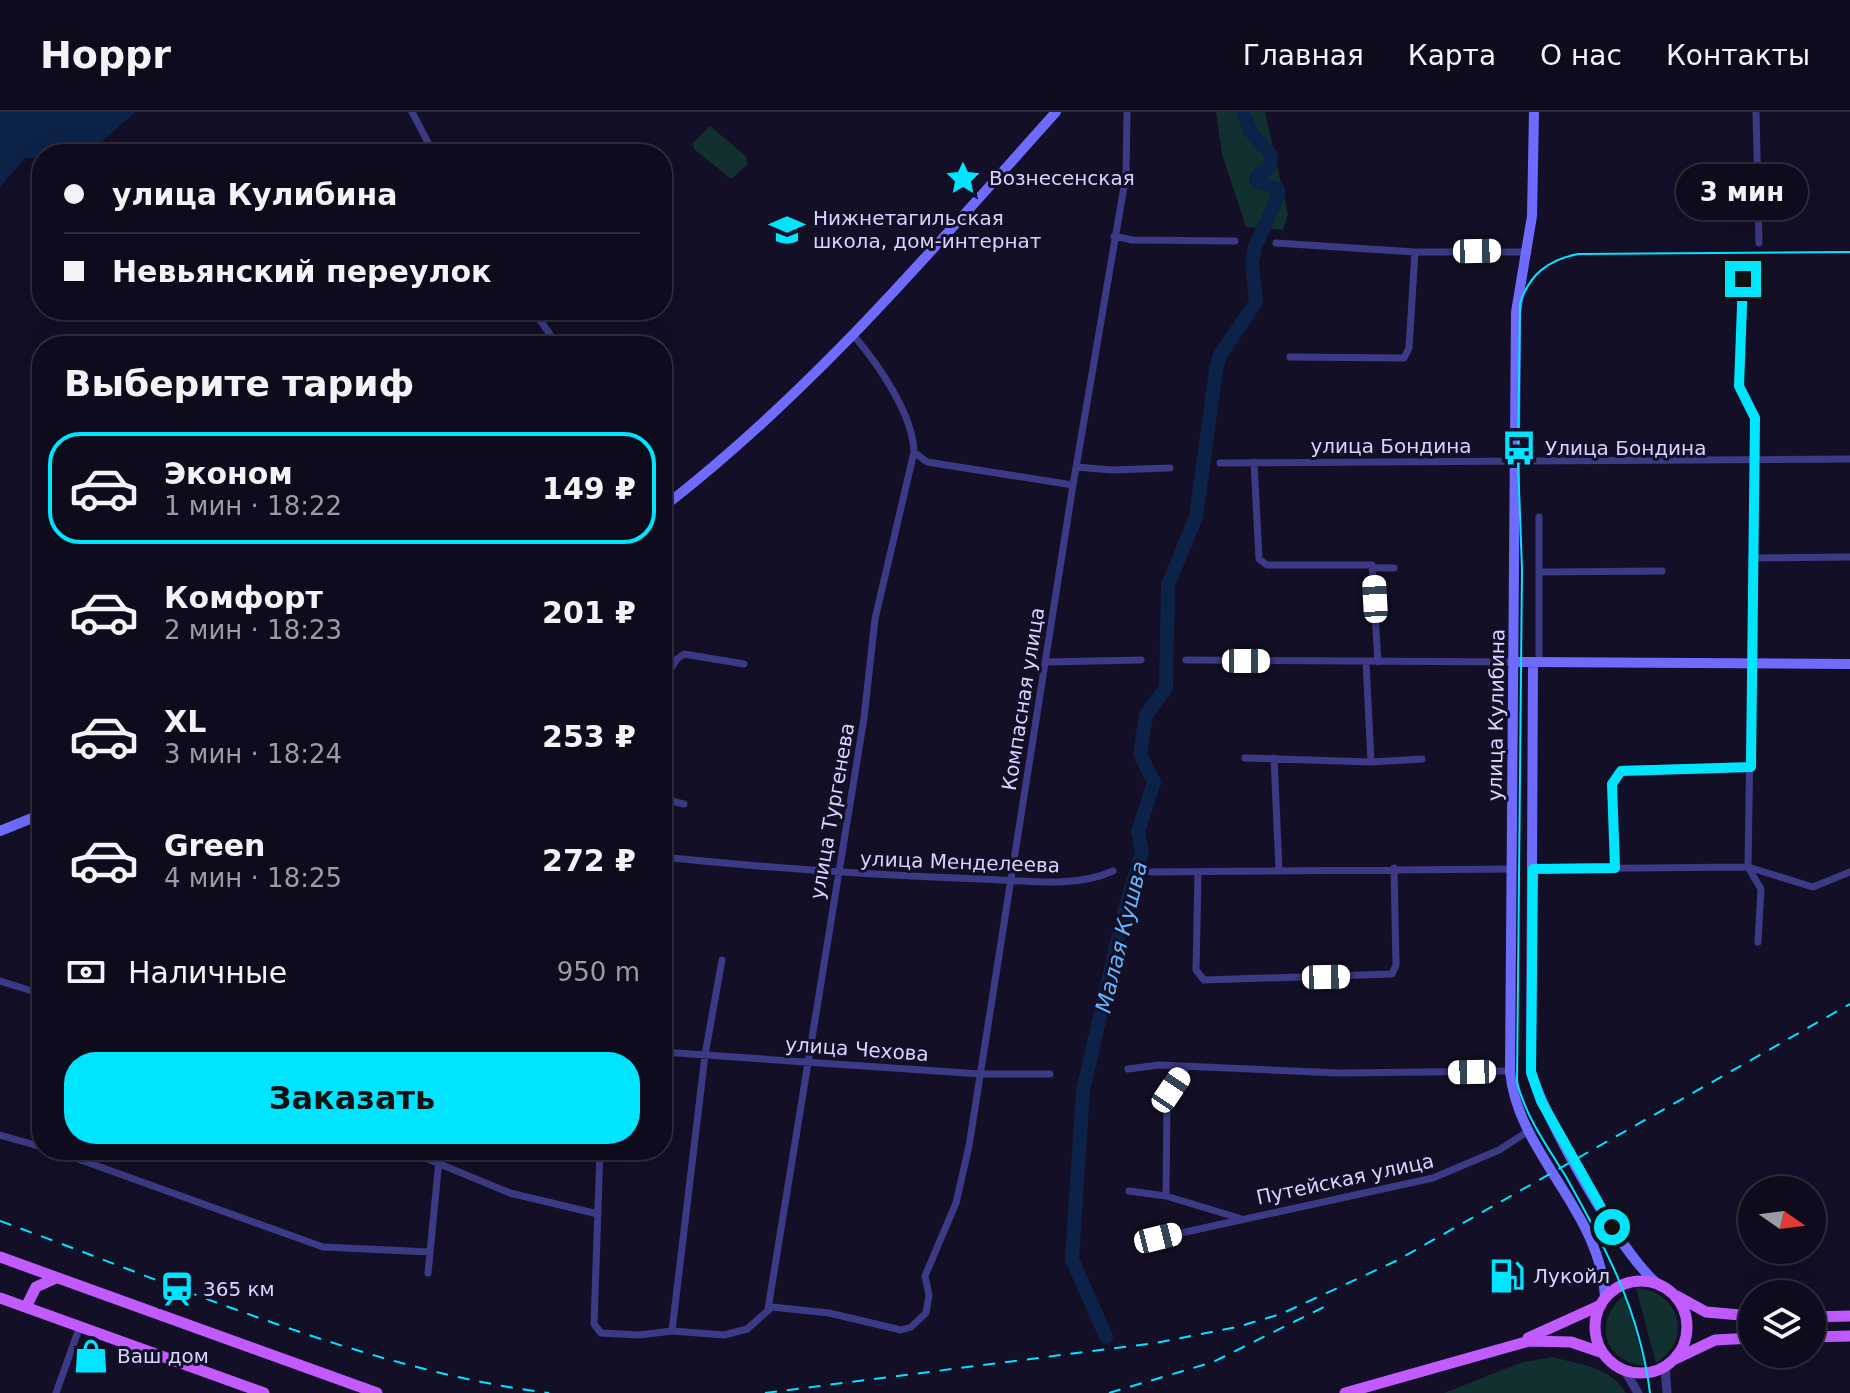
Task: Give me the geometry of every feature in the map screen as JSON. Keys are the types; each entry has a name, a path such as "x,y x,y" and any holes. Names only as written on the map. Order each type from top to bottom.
{"main road":[{"path":"672,497 810,380 854,336 1056,112"},
{"name":"улица Кулибина","path":"1534,112 1528,252 1516,312 1510,1071 1518,1106 1597,1252 1603,1301"},
{"path":"1515,662 1850,664"},
{"name":"улица Кулибина","path":"1536,662 1531,1072 1536,1090 1625,1250 1659,1285"},
{"path":"0,831 32,818"},
{"path":"0,1257 377,1393"},
{"path":"26,1307 36,1287 56,1278"},
{"path":"1506,1347 1603,1301 1628,1283 1659,1285 1706,1312 1738,1315"},
{"path":"1668,1364 1684,1342 1686,1326 1682,1307 1671,1293"},
{"path":"0,1298 246,1390 264,1393"},
{"path":"1603,1301 1595,1329 1603,1353"},
{"path":"1826,1317 1850,1316"},
{"path":"1826,1337 1850,1336"},
{"path":"1345,1393 1529,1341 1557,1341 1603,1353 1624,1369 1646,1372 1715,1340 1738,1339"}],"street":[{"path":"412,112 429,144"},
{"name":"Компасная улица","path":"768,1309 829,1313 901,1330 911,1327 926,1313 928,1267 956,1203 980,1074 1073,485 1126,175 1127,112"},
{"path":"1756,112 1759,243"},
{"path":"1114,236 1132,240 1235,241"},
{"path":"1276,243 1415,252 1528,252"},
{"path":"1290,357 1404,358 1409,352 1415,252"},
{"path":"1743,279 1739,386 1755,414 1748,867 1761,889 1758,942"},
{"path":"854,336 879,366 912,435 914,452 927,462 1073,485"},
{"name":"улица Тургенева","path":"768,1309 864,718 875,619 914,452"},
{"name":"улица Бондина","path":"1220,463 1850,459"},
{"path":"1254,462 1256,553 1263,564 1367,563 1374,568 1394,568"},
{"path":"1076,467 1112,470 1170,468"},
{"path":"1536,662 1539,517"},
{"path":"1752,558 1850,557"},
{"path":"1374,568 1378,662"},
{"path":"1540,572 1662,571"},
{"path":"672,667 684,654 697,653 744,664"},
{"path":"1047,662 1141,660"},
{"path":"1186,660 1515,662"},
{"path":"1366,662 1371,762"},
{"path":"1245,758 1371,762 1422,759"},
{"path":"1274,758 1279,870"},
{"path":"1615,868 1612,784 1617,774 1627,769 1751,767"},
{"path":"672,801 684,804"},
{"name":"улица Менделеева","path":"672,858 837,874 1010,880 1088,881 1113,871"},
{"path":"1533,869 1748,867 1813,887 1850,872"},
{"path":"1198,873 1196,970 1204,980 1392,974 1396,965 1394,868"},
{"path":"1151,872 1513,869"},
{"path":"672,1331 705,1055 722,960"},
{"path":"0,981 32,991"},
{"name":"улица Чехова","path":"672,1053 980,1074 1050,1074"},
{"path":"1128,1069 1159,1065 1339,1073 1510,1071"},
{"path":"1166,1196 1167,1103 1186,1068"},
{"name":"Путейская улица","path":"1158,1238 1433,1178 1499,1150 1530,1130"},
{"path":"0,1135 32,1143"},
{"path":"81,1160 309,1243 378,1252 430,1252"},
{"path":"430,1160 536,1202 598,1214"},
{"path":"428,1273 440,1160"},
{"path":"600,1160 594,1324 601,1333 620,1336 672,1331 736,1333 747,1329 768,1309"},
{"path":"1129,1191 1166,1196 1239,1218"},
{"path":"56,1393 80,1326"},
{"path":"1667,1393 1668,1364"},
{"path":"1624,1369 1638,1393"}],"green space":[{"path":"1216,112 1265,112 1288,214 1283,230 1246,227 1222,154"},
{"path":"710,126 747,157 747,165 731,179 694,149 693,143"},
{"path":"1636,1288 1663,1298 1677,1318 1675,1342 1656,1363"},
{"path":"1625,1295 1645,1366 1620,1357 1607,1338 1608,1316"},
{"path":"1552,1357 1603,1372 1620,1384 1626,1393 1444,1393 1520,1363"}],"water":[{"path":"0,112 135,112 99,144 32,144 32,158 25,158 0,187"}],"waterway":[{"name":"Малая Кушва","path":"1106,1337 1072,1259 1083,1091 1125,908 1142,852 1138,832 1154,782 1140,754 1146,715 1166,688 1168,585 1196,517 1220,355 1256,302 1252,263 1255,247 1278,196 1278,189 1256,181 1256,177 1270,166 1271,155 1251,132 1243,112"}],"tram line":[{"path":"1650,1393 1638,1334 1619,1280 1580,1201 1531,1118 1517,1082 1522,569 1518,462 1520,303 1529,284 1549,264 1578,254 1850,252"}],"railway":[{"path":"765,1393 1155,1343 1237,1327 1281,1314 1396,1261 1850,1004"},
{"path":"0,1221 340,1345 480,1382 549,1393"},
{"path":"1109,1393 1213,1362 1330,1304"}],"place":[{"name":"Вознесенская","path":"963,178"},
{"name":"Нижнетагильская школа, дом-интернат","path":"787,230"},
{"name":"Улица Бондина","path":"1519,448"},
{"name":"Лукойл","path":"1507,1276"},
{"name":"365 км","path":"177,1289"},
{"name":"Ваш дом","path":"91,1356"}],"route":[{"path":"1612,1227 1541,1101 1531,1072 1533,869 1615,868 1612,784 1613,778 1621,771 1751,767 1755,418 1739,386 1743,279"}]}
